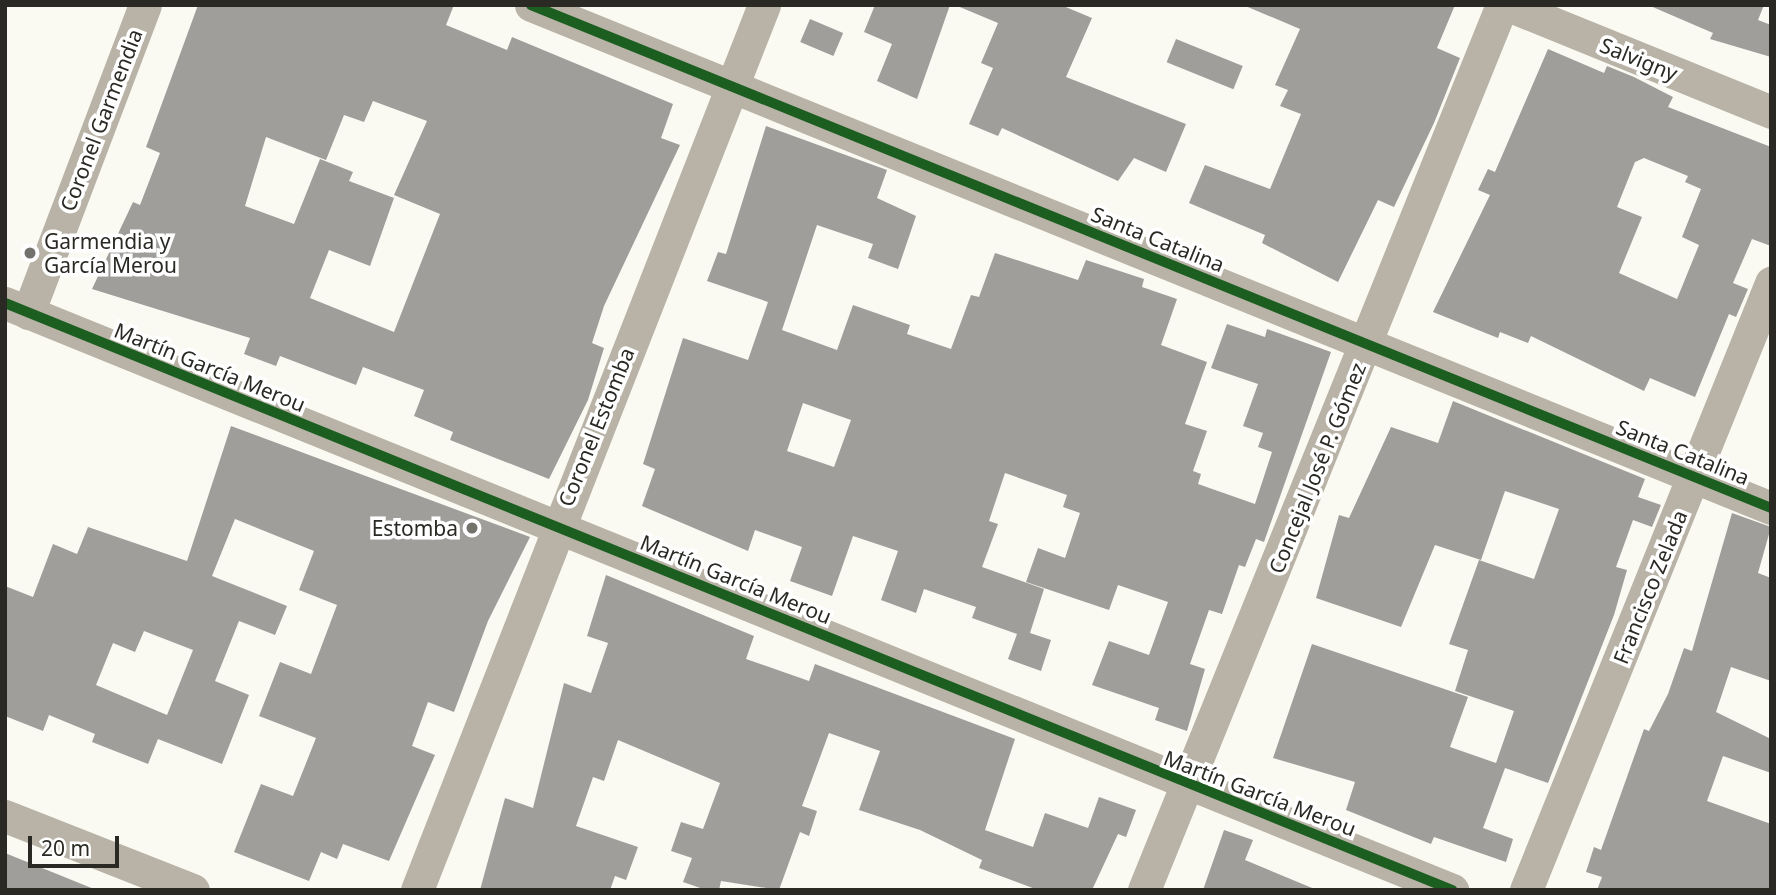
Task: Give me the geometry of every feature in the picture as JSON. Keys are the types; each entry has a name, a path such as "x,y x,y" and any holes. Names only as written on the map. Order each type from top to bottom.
{"street":[{"name":"Coronel Garmendia","path":"11,306 145,5"},
{"name":"Santa Catalina","path":"531,5 735,85 1367,346 1771,508"},
{"name":"Coronel Estomba","path":"417,890 555,527 735,85 764,5"},
{"name":"Concejal José P. Gómez","path":"1144,890 1367,346 1502,5"},
{"name":"Salvigny","path":"1508,5 1771,112"},
{"name":"Francisco Zelada","path":"1526,890 1771,284"},
{"name":"Martín García Merou","path":"11,306 1186,785 1452,890"},
{"path":"5,817 193,890"}],"building":[{"path":"198,5 454,5 446,25 507,50 512,37 673,104 661,138 680,145 604,306 592,343 604,348 588,400 549,479 450,440 453,432 414,416 424,390 363,367 356,385 280,356 276,366 244,354 250,338 92,289 133,202 140,205 160,153 146,147","holes":["373,101 427,121 394,195 440,214 394,332 310,298 329,250 370,266 394,198 349,181 353,172 320,159 294,224 245,206 266,137 326,160 344,115 364,122"]},
{"path":"875,5 950,5 917,99 877,81 892,44 864,32"},
{"path":"955,5 1061,5 1092,18 1066,77 1186,124 1166,172 1134,158 1118,181 1002,128 998,136 969,124 993,68 981,63 998,23"},
{"path":"1243,5 1455,5 1437,48 1460,58 1434,123 1394,207 1378,200 1338,282 1262,243 1265,235 1189,203 1205,165 1270,189 1301,114 1280,106 1288,90 1275,85 1300,29"},
{"path":"1648,5 1764,5 1758,20 1771,25 1771,57 1710,39 1713,33"},
{"path":"810,19 843,33 833,56 800,42"},
{"path":"1176,39 1243,66 1233,89 1167,62"},
{"path":"1548,49 1604,73 1607,66 1634,77 1673,97 1668,107 1771,147 1771,246 1752,239 1733,283 1748,289 1736,317 1729,314 1695,397 1650,378 1644,391 1531,336 1528,343 1500,332 1498,338 1433,312 1490,195 1478,190 1488,169 1495,172","holes":["1644,158 1688,176 1685,182 1701,189 1682,237 1699,245 1677,299 1619,273 1642,217 1617,207 1635,162"]},
{"path":"766,126 887,170 877,198 916,216 898,269 868,258 873,244 817,225 782,330 837,350 853,305 910,325 907,334 951,349 971,295 979,297 995,253 1078,280 1086,260 1144,279 1142,287 1177,299 1161,345 1207,362 1185,424 1207,431 1193,471 1201,474 1198,484 1255,504 1272,452 1258,447 1263,433 1243,426 1258,384 1211,368 1227,324 1265,337 1267,329 1331,352 1264,542 1256,539 1245,567 1239,565 1222,614 1209,610 1190,664 1205,669 1187,731 1155,720 1159,708 1092,685 1109,641 1149,655 1168,602 1118,585 1109,610 1026,582 1038,548 1065,558 1080,513 1063,507 1067,495 1005,473 989,521 998,524 982,567 1044,589 1030,633 1051,640 1041,671 1008,659 1017,634 972,618 976,607 924,589 916,613 881,600 898,551 853,536 832,596 790,581 802,547 755,530 748,551 642,506 655,469 643,464 683,338 748,360 768,302 707,281 718,252 726,254","holes":["803,403 851,420 834,467 787,451"]},
{"path":"1453,401 1645,479 1638,497 1661,505 1652,527 1633,520 1616,567 1627,570 1614,615 1548,783 1505,768 1483,828 1513,839 1506,862 1434,837 1431,844 1346,810 1355,782 1273,758 1312,644 1468,697 1450,747 1496,763 1514,711 1455,691 1468,650 1449,644 1479,560 1534,579 1559,509 1505,491 1481,560 1435,545 1401,627 1316,598 1339,515 1349,518 1391,427 1438,443"},
{"path":"231,426 530,537 488,621 454,712 428,702 412,746 435,755 389,861 343,844 337,859 321,852 309,881 234,852 261,784 293,796 316,738 259,716 280,662 311,674 337,605 299,590 314,551 235,519 212,576 287,606 275,635 239,621 215,681 249,695 222,764 158,739 148,764 92,742 95,734 49,715 43,731 5,716 5,586 33,597 53,544 77,554 88,527 187,561","holes":["144,631 193,650 167,715 96,685 113,643 135,652"]},
{"path":"1732,513 1771,527 1758,573 1771,578 1771,681 1731,667 1716,712 1771,739 1771,773 1723,756 1707,801 1771,824 1771,890 1597,890 1602,877 1586,872 1594,847 1601,850 1644,729 1649,731 1668,694 1684,648 1692,651"},
{"path":"606,575 754,636 746,659 809,681 815,664 1015,739 985,830 1033,847 1045,813 1088,828 1099,797 1136,810 1126,837 1118,834 1092,890 1038,890 979,868 982,860 920,830 859,810 880,751 829,733 802,806 817,811 809,836 800,832 779,890 721,881 719,890 706,890 683,882 692,858 671,851 681,822 703,829 720,783 618,740 604,781 593,777 576,826 638,847 626,880 615,876 610,890 480,890 505,798 533,808 564,683 591,693 608,643 587,636"},
{"path":"1224,830 1253,840 1245,860 1317,890 1203,890"},
{"path":"5,853 94,889 94,890 5,890"}],"cycle path":[{"path":"531,5 1771,508"},
{"path":"5,303 1452,890"}],"place":[{"name":"Garmendia y García Merou","path":"30,253"},
{"name":"Estomba","path":"472,528"}]}
